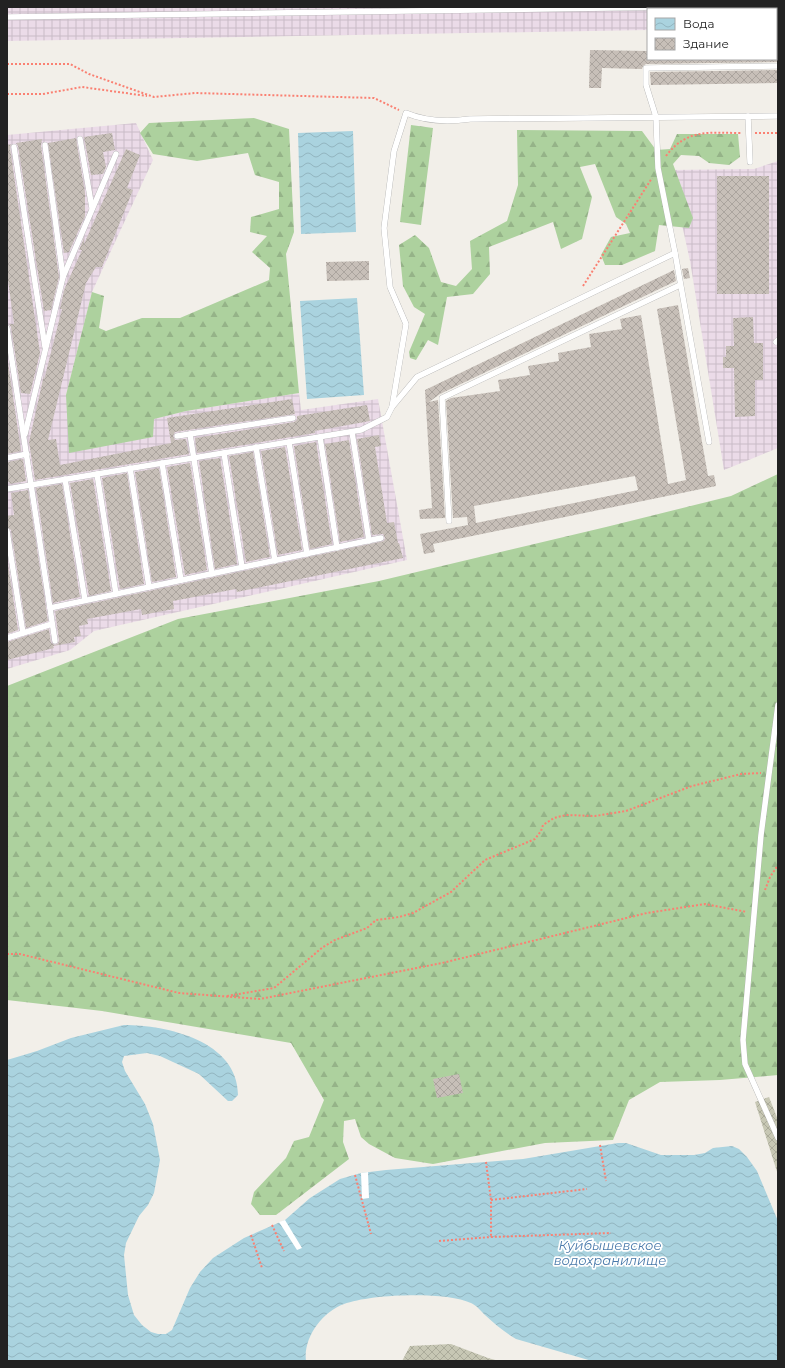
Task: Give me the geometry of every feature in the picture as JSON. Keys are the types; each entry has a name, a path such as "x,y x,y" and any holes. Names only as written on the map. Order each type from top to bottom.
{"lane":[{"path":"7,17 677,7"},
{"path":"709,442 658,168 656,117 646,85 646,68 778,66"},
{"path":"392,407 406,324 390,287 384,228 394,151 406,113 415,117 448,122 470,119 778,116"},
{"path":"748,116 750,162"},
{"path":"80,139 93,208"},
{"path":"45,145 63,278"},
{"path":"14,147 46,349"},
{"path":"24,436 63,278 116,154"},
{"path":"7,489 360,430 387,417 392,407 418,377 675,253"},
{"path":"449,522 442,398 680,285"},
{"path":"7,328 55,641"},
{"path":"177,436 293,418"},
{"path":"352,432 369,541"},
{"path":"190,434 212,574"},
{"path":"320,437 337,548"},
{"path":"289,442 307,554"},
{"path":"256,448 275,560"},
{"path":"224,453 242,567"},
{"path":"7,458 27,454"},
{"path":"162,463 181,580"},
{"path":"130,468 149,587"},
{"path":"97,474 116,594"},
{"path":"65,479 85,600"},
{"path":"7,531 23,633"},
{"path":"50,608 381,538"},
{"path":"7,638 52,624"},
{"path":"778,705 753,913 743,1040 745,1064 778,1138"}],"path":[{"path":"7,64 70,64 89,74 154,97"},
{"path":"7,94 43,94 82,87 154,97 195,93 374,98 406,113"},
{"path":"223,997 274,988 323,947 335,940 367,928 376,920 399,917 413,913 451,892 485,860 535,839 541,831 543,825 554,818 566,815 595,816 626,811 692,786 721,778 741,774 769,772"},
{"path":"764,892 770,877 778,865"},
{"path":"7,954 20,954 179,993 260,999 442,963 647,913 705,904 753,913"},
{"path":"600,1145 606,1181"},
{"path":"486,1162 491,1200 491,1237"},
{"path":"355,1175 371,1234"},
{"path":"491,1200 587,1189"},
{"path":"272,1225 284,1251"},
{"path":"439,1241 491,1237 611,1233"},
{"path":"251,1235 262,1268"}],"shaded area":[{"path":"7,7 778,7 778,28 777,8 647,8 647,30 7,41"},
{"path":"136,123 153,160 92,292 66,395 153,419 186,411 299,393 301,410 378,399 407,560 94,631 70,650 7,669 7,135"},
{"path":"778,161 778,448 724,470 690,261 670,170 754,169"},
{"path":"769,1097 778,1120 778,1175 755,1102"},
{"path":"451,1344 499,1361 402,1361 410,1346"}],"green space":[{"path":"254,118 289,129 294,232 286,254 299,393 186,411 154,419 153,437 69,453 66,395 92,292 104,296 99,328 106,331 142,318 180,318 269,280 270,268 252,252 267,236 250,232 251,217 279,209 279,182 255,175 248,153 197,161 153,154 140,133 149,123"},
{"path":"411,125 433,128 421,225 400,222"},
{"path":"517,130 642,131 656,150 670,149 677,134 738,134 740,157 729,165 709,163 699,156 681,155 673,164 693,218 689,228 659,225 655,251 622,265 605,265 601,255 611,237 630,233 626,224 616,217 595,164 580,167 592,197 582,239 561,249 553,222 489,247 490,274 473,294 447,297 438,345 428,340 416,360 410,358 409,352 425,314 414,307 403,286 399,245 415,235 429,248 441,282 456,286 472,269 470,241 507,221 518,185"},
{"path":"778,474 778,1075 720,1080 660,1082 629,1100 613,1140 545,1143 433,1164 395,1158 369,1144 361,1137 355,1119 344,1121 343,1142 349,1159 276,1215 260,1215 251,1204 254,1192 286,1158 294,1141 309,1137 324,1100 291,1043 102,1011 7,1000 7,686 178,619 379,581 606,527 731,496"}],"water":[{"path":"353,131 356,232 301,234 298,133"},
{"path":"357,298 364,395 307,399 300,301"},
{"name":"Куйбышевское водохранилище","path":"124,1025 160,1028 179,1033 197,1040 213,1049 226,1061 235,1076 238,1095 232,1101 228,1101 199,1074 160,1056 147,1053 124,1056 122,1062 125,1071 145,1104 153,1124 160,1160 154,1193 148,1205 139,1216 126,1243 124,1255 128,1295 134,1315 142,1325 151,1332 166,1334 172,1330 190,1288 200,1272 213,1258 244,1238 285,1220 310,1198 340,1179 361,1173 386,1170 523,1159 618,1143 626,1143 661,1155 694,1155 705,1153 713,1148 732,1146 739,1149 747,1157 757,1171 778,1221 778,1361 592,1361 516,1339 500,1328 471,1303 459,1299 444,1297 408,1295 371,1298 356,1301 344,1304 328,1313 311,1335 306,1352 306,1361 7,1361 7,1060 37,1051 71,1038"}],"pier":[{"path":"368,1172 369,1198 362,1199 361,1173"},
{"path":"285,1220 302,1248 297,1250 279,1222"}],"building":[{"path":"590,50 647,51 647,60 778,59 778,62 646,64 642,69 602,68 601,88 589,88"},
{"path":"778,70 778,83 651,85 650,72"},
{"path":"112,133 115,150 103,152 106,167 103,174 91,175 84,137"},
{"path":"76,138 85,193 85,216 69,252 64,253 48,143"},
{"path":"42,139 41,146 59,277 51,310 44,311 18,146 16,143"},
{"path":"11,144 10,148 40,353 30,394 21,393 11,327 9,324 14,324 7,273 7,145"},
{"path":"126,149 140,155 127,188 133,190 102,267 96,267 86,283 48,440 56,439 60,465 171,443 167,418 292,399 295,414 175,432 173,436 175,440 186,439 189,454 35,480 29,442 44,375 44,380 62,309 60,309 64,290 82,250 79,250 84,238 84,244"},
{"path":"717,176 769,176 769,294 717,294"},
{"path":"369,261 369,280 327,281 326,262"},
{"path":"688,268 690,278 684,279 682,269"},
{"path":"674,270 676,281 440,394 429,402 438,400 445,518 420,519 419,510 432,508 425,390"},
{"path":"678,305 708,476 714,475 716,486 433,544 435,552 424,554 420,534 468,525 467,517 453,518 446,401 451,398 500,391 498,380 530,375 528,366 559,361 558,353 591,347 589,334 622,329 620,319 641,315 668,484 686,480 657,309","holes":["635,476 638,490 476,523 474,506"]},
{"path":"753,317 754,343 763,343 763,380 755,380 755,416 735,417 734,368 723,368 723,357 726,357 726,346 734,346 733,318"},
{"path":"7,356 21,451 7,454"},
{"path":"367,405 370,421 315,431 315,433 197,453 195,438 294,422 297,420 297,416"},
{"path":"379,435 381,446 375,447 387,523 394,522 398,543 403,558 237,592 236,589 173,601 174,609 142,615 141,609 87,619 88,624 79,626 81,636 74,637 75,642 53,646 54,648 7,660 7,642 49,629 51,643 55,645 58,644 59,640 55,611 384,541 385,538 383,534 372,535 357,439"},
{"path":"349,440 364,537 340,542 325,444"},
{"path":"316,442 332,544 310,549 294,446"},
{"path":"285,447 302,550 278,555 261,451"},
{"path":"253,452 270,557 246,562 229,456"},
{"path":"220,458 237,564 215,569 199,461"},
{"path":"23,459 26,481 10,484 9,482 7,483 7,462"},
{"path":"190,463 207,570 185,575 167,467"},
{"path":"159,468 176,577 152,582 135,472"},
{"path":"127,473 144,584 120,589 102,478"},
{"path":"93,479 111,591 89,596 70,483"},
{"path":"62,484 80,597 53,603 36,488"},
{"path":"28,490 48,621 26,628 11,530 7,527 7,516 14,515 11,493"},
{"path":"7,558 18,630 7,634"},
{"path":"459,1074 463,1093 437,1098 433,1079"}]}
